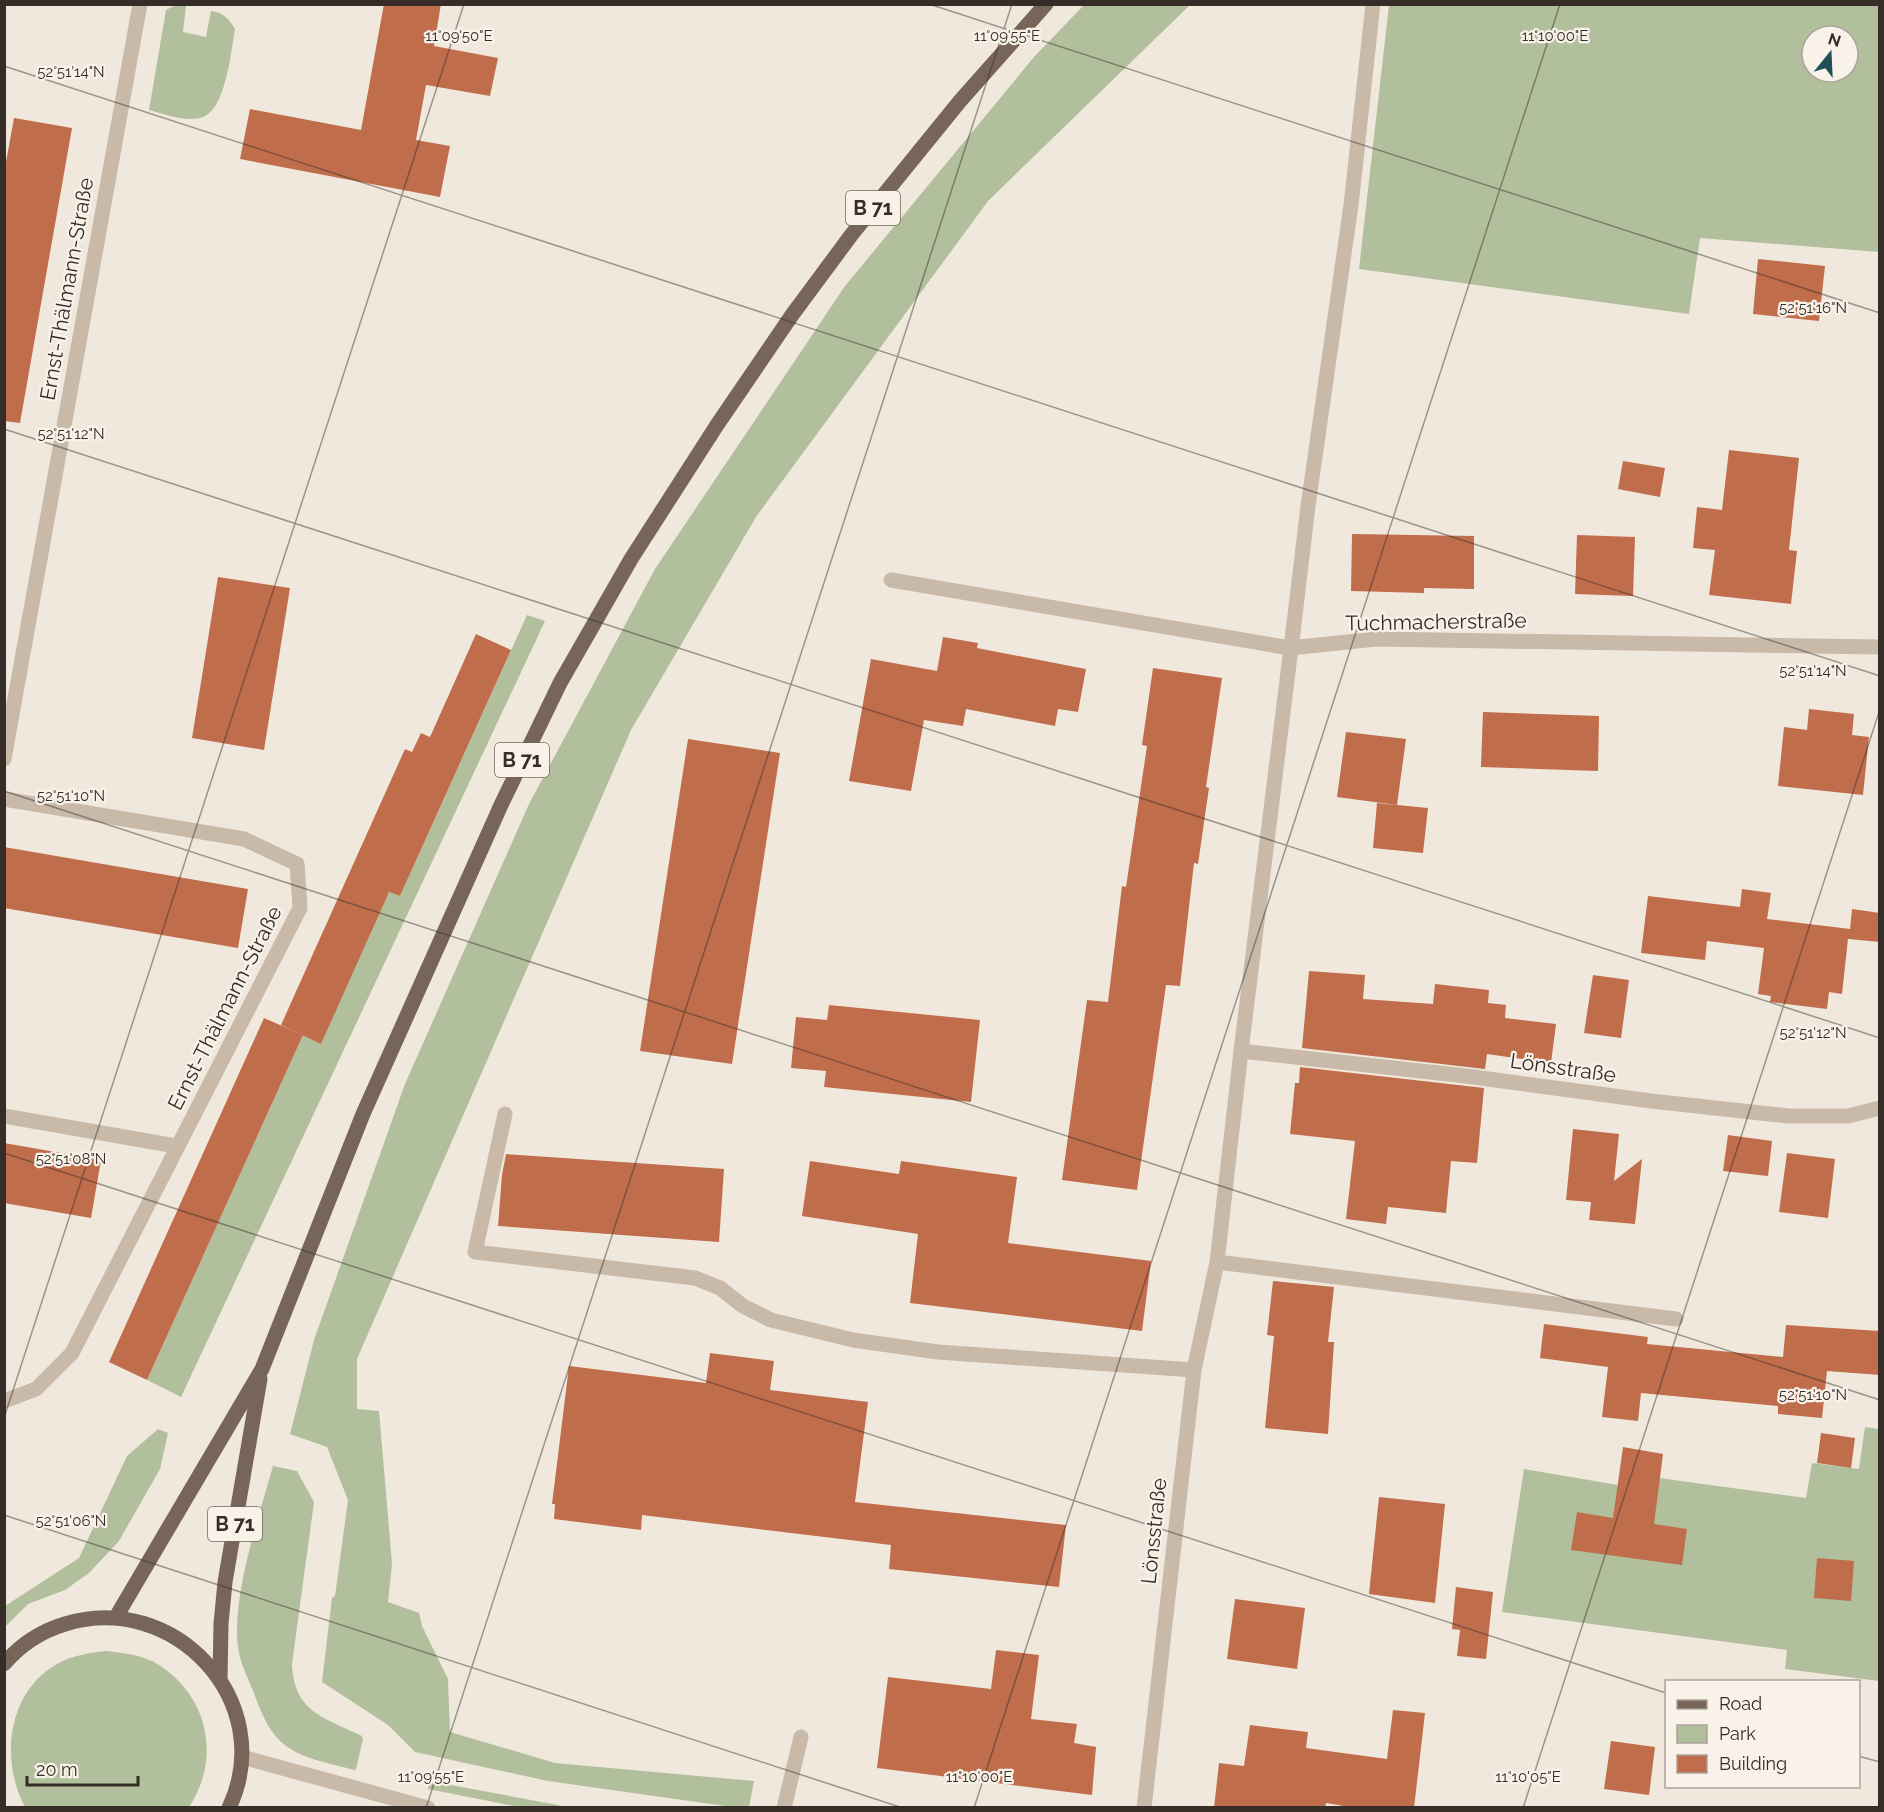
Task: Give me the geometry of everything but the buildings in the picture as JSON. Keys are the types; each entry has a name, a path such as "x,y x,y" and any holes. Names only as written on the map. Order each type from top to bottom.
{"main road":[{"name":"B 71","path":"116,1617 262,1370 363,1114 496,815 560,683 631,560 711,434 792,315 892,183 960,101 1046,4"},
{"name":"B 71","path":"220,1679 221,1624 225,1582 262,1370"},
{"name":"B 71","path":"4,1664 39,1635 57,1626 87,1619 116,1617 157,1627 175,1636 192,1648 220,1679 237,1717 242,1757 239,1779 229,1808"}],"street":[{"name":"Ernst-Thälmann-Straße","path":"4,759 140,4"},
{"name":"Lönsstraße","path":"1144,1808 1194,1370 1217,1262 1290,648 1351,205 1373,4"},
{"name":"Tuchmacherstraße","path":"891,580 1290,648 1376,639 1880,647"},
{"name":"Ernst-Thälmann-Straße","path":"4,800 244,839 297,864 300,908 176,1146 72,1353 36,1389 4,1401"},
{"name":"Lönsstraße","path":"1241,1051 1788,1116 1848,1116 1880,1108"},
{"path":"505,1114 475,1252 695,1278 720,1288 743,1306 771,1320 853,1341 938,1352 1194,1370"},
{"path":"4,1116 176,1146"},
{"path":"1217,1262 1676,1319"},
{"path":"784,1808 801,1737"},
{"path":"242,1757 428,1808"}],"green space":[{"path":"176,5 186,6 183,32 206,37 211,11 225,17 235,29 226,80 221,93 209,114 200,118 181,118 149,110 166,10"},
{"path":"1084,5 1190,5 988,201 756,517 631,730 357,1359 357,1409 379,1411 392,1564 388,1602 419,1613 422,1626 448,1679 450,1732 555,1763 754,1781 749,1807 732,1807 548,1781 415,1752 388,1725 322,1682 332,1598 335,1596 348,1500 327,1447 290,1434 314,1340 405,1084 529,804 655,569 845,286 1034,57"},
{"path":"1389,5 1879,5 1879,252 1700,238 1689,314 1359,269"},
{"path":"527,615 545,621 181,1397 147,1380 303,1035 389,892 400,896"},
{"path":"1865,1427 1879,1429 1879,1681 1785,1669 1787,1650 1502,1612 1524,1469 1618,1485 1659,1478 1806,1498 1812,1463 1859,1469"},
{"path":"158,1429 168,1433 160,1469 119,1541 89,1573 65,1590 28,1604 5,1627 5,1606 79,1558 127,1456"},
{"path":"273,1466 297,1471 314,1502 292,1664 294,1680 298,1693 313,1711 362,1736 354,1770 304,1756 282,1743 264,1718 240,1659 237,1633 242,1585 253,1534"},
{"path":"106,1651 140,1657 159,1665 176,1678 199,1711 205,1730 207,1749 205,1769 199,1788 189,1807 25,1807 12,1769 13,1729 18,1709 27,1692 40,1676 57,1664 75,1656"},
{"path":"429,1781 571,1807 519,1807 428,1789"}]}
